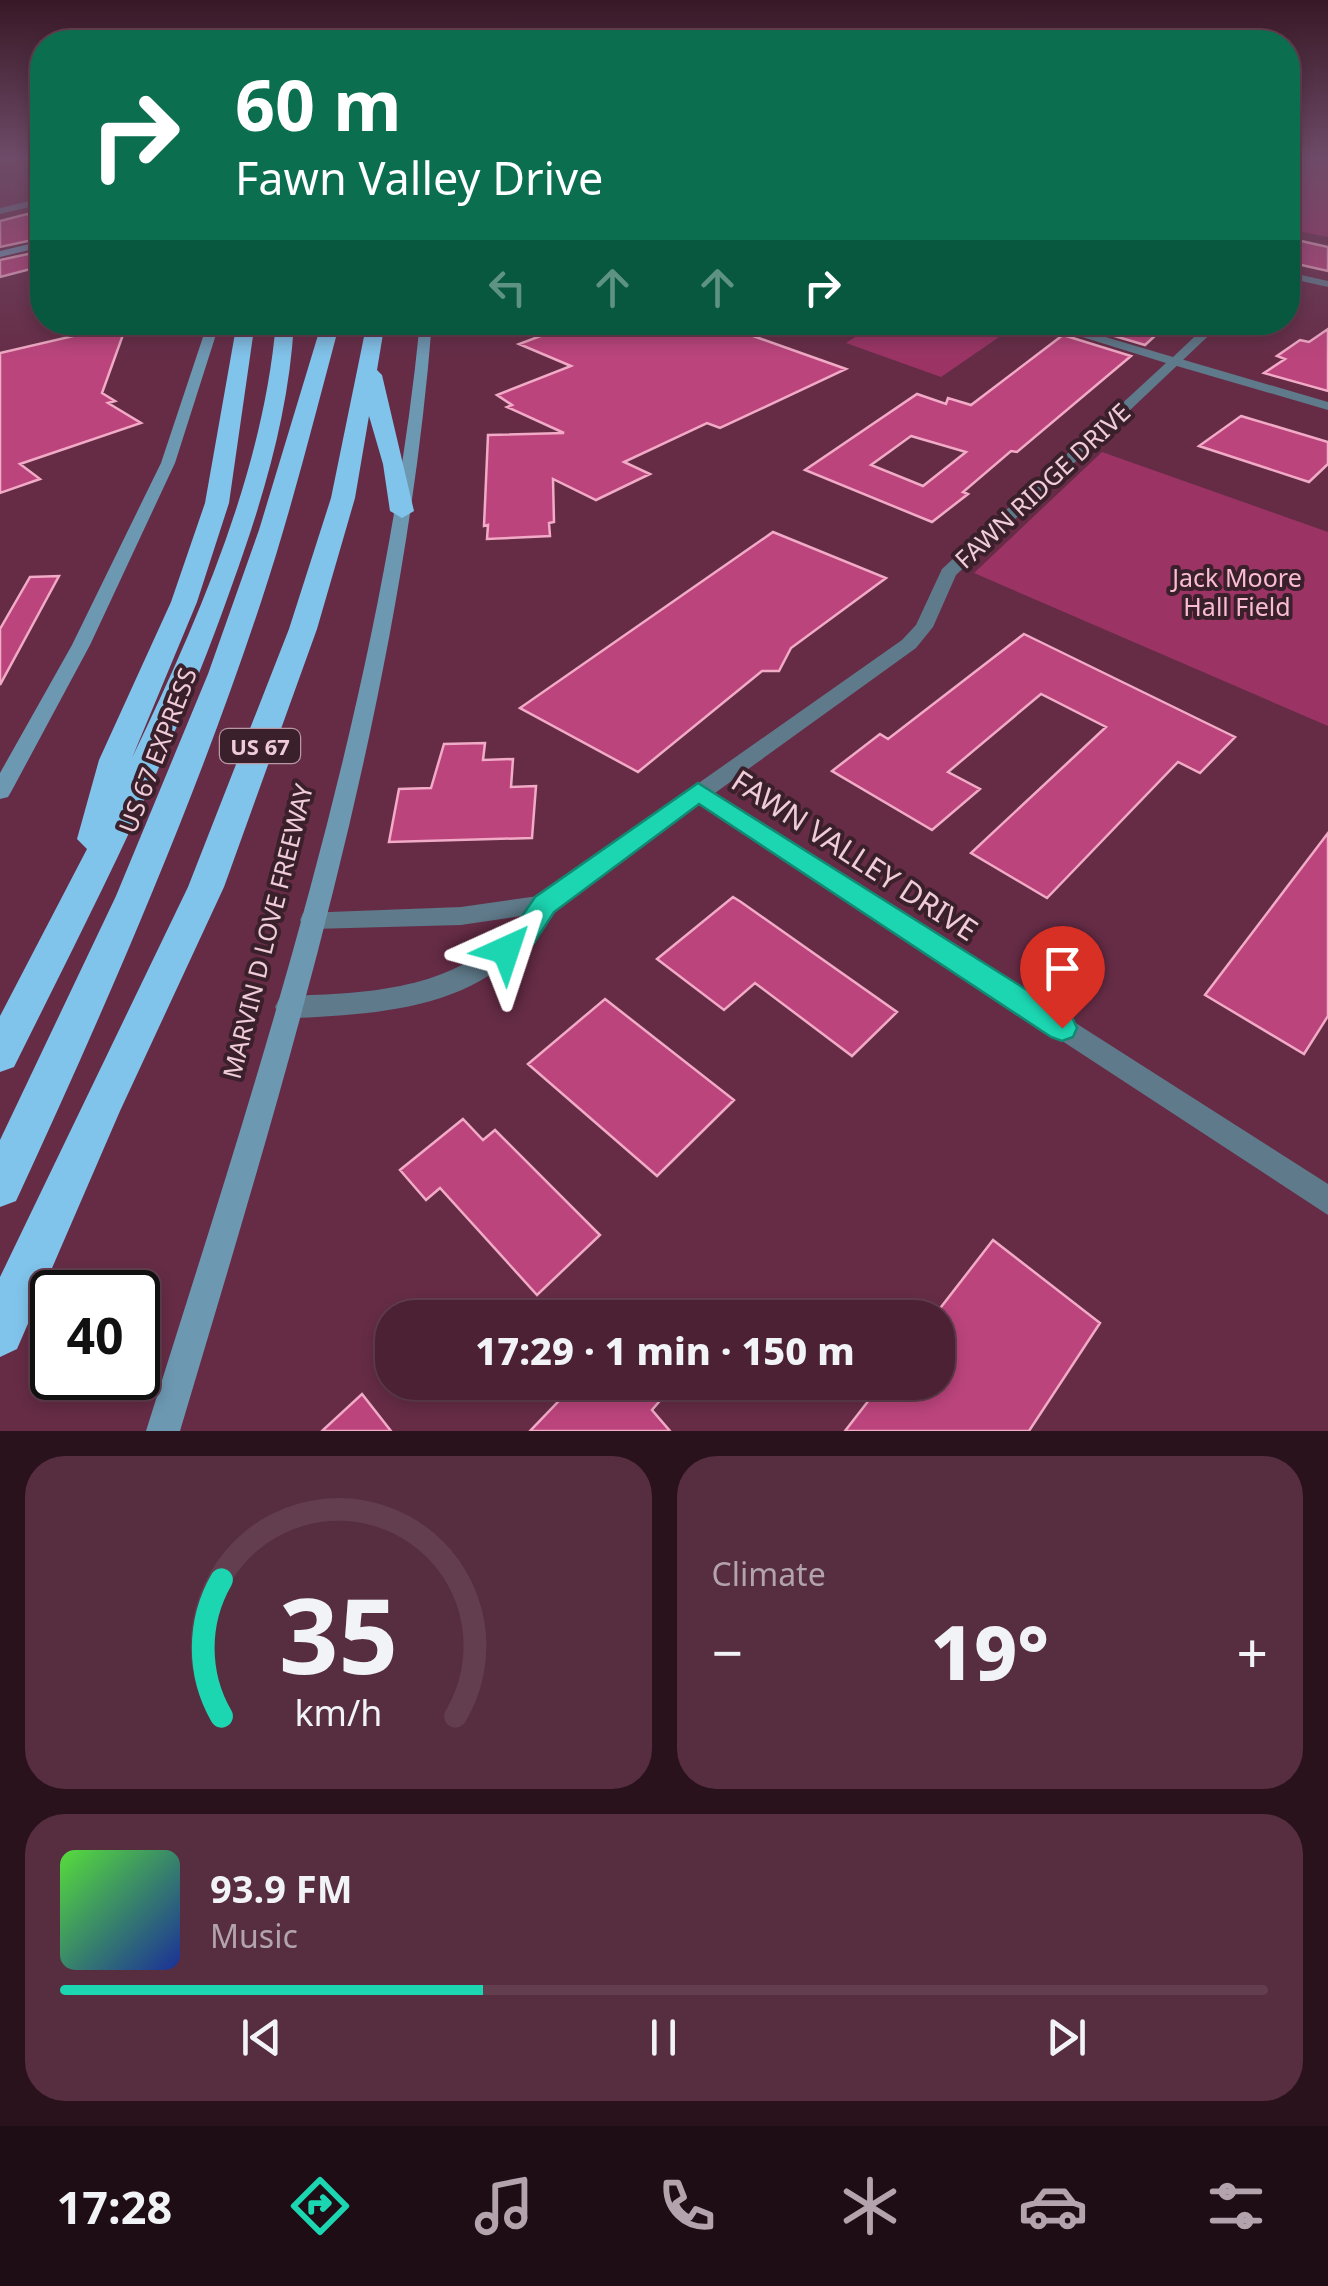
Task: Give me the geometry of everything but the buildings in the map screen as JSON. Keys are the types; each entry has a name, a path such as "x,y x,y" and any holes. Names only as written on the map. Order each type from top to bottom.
{"highway":[{"path":"76,904 114,760 184,602 217,503 244,335"},
{"path":"0,1056 147,759 212,608 265,443 283,335"},
{"name":"US 67 EXPRESS","path":"0,1186 127,912 190,760 276,516 327,335"},
{"path":"372,342 402,511"},
{"name":"US 67","path":"0,1332 206,887 232,818 303,629 343,498 372,342"}],"main road":[{"path":"0,244 30,237"},
{"path":"0,254 30,247"},
{"path":"0,792 81,645 162,476 210,335"},
{"name":"MARVIN D LOVE FREEWAY","path":"163,1431 268,1088 388,602 424,335"}],"street":[{"path":"1300,278 1328,284"},
{"path":"1085,335 1328,406"},
{"name":"FAWN RIDGE DRIVE","path":"288,1007 388,1003 442,990 488,963 524,936 544,904 909,644 924,627 948,574 1202,335"},
{"name":"FAWN VALLEY DRIVE","path":"698,792 1328,1201"},
{"name":"FAWN RIDGE DRIVE","path":"312,920 461,916 544,904"}],"green space":[{"path":"1300,227 1328,227 1328,237 1300,231"},
{"path":"849,335 1002,335 941,377 846,343 855,337"},
{"name":"Jack Moore Hall Field","path":"1102,452 1328,532 1328,726 974,573"}],"route":[{"path":"506,950 524,936 544,904 698,792 1062,1028"}]}
